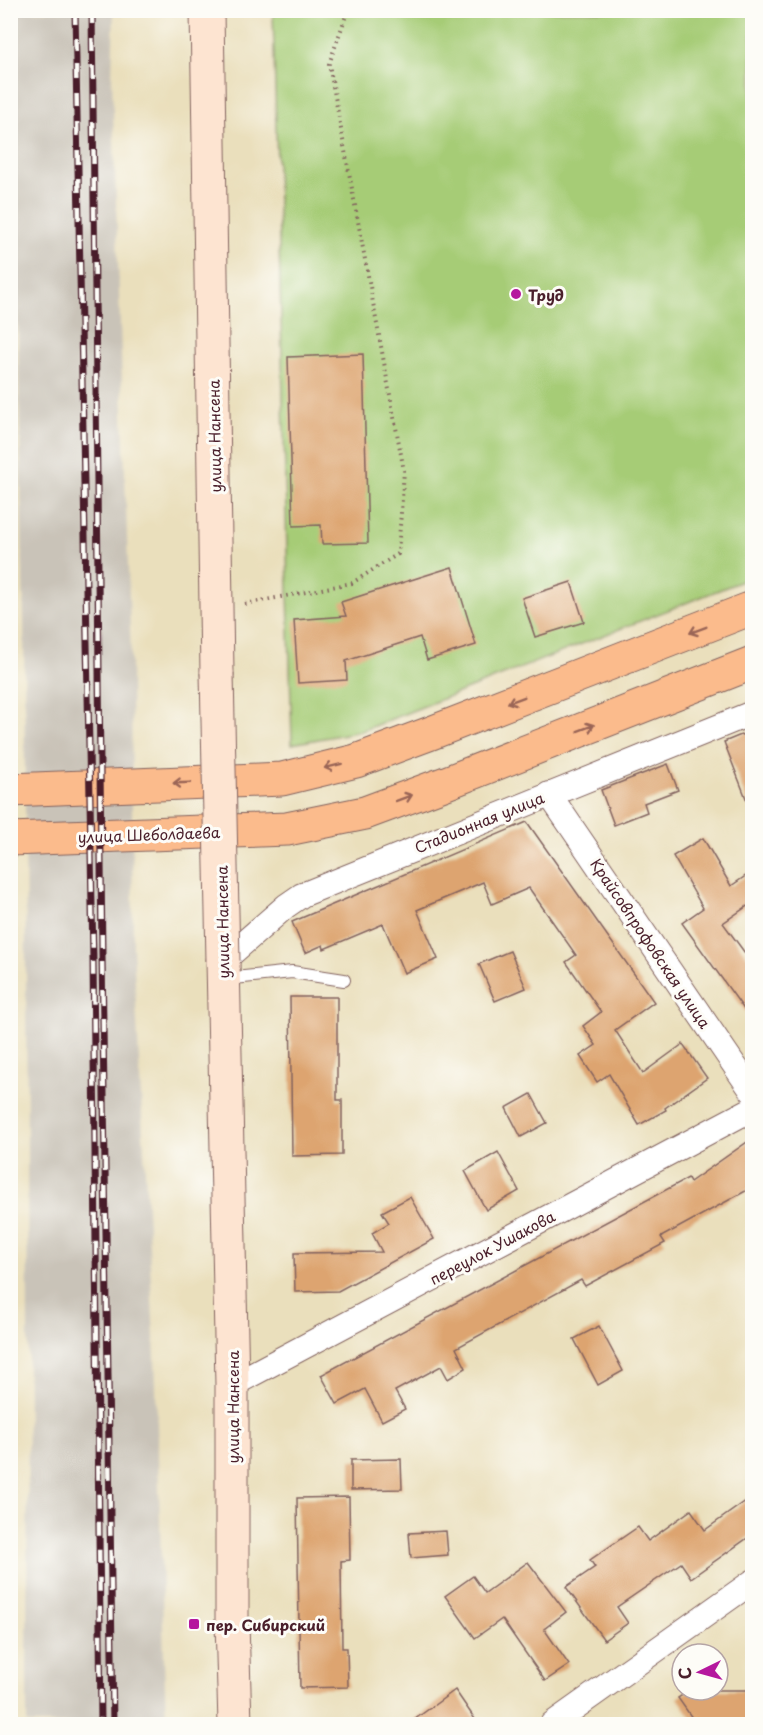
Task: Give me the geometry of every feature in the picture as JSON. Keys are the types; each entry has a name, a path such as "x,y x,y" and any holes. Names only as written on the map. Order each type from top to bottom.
{"main road":[{"name":"улица Нансена","path":"207,10 217,673 232,1385 232,1622 236,1725"},
{"path":"10,790 282,779 356,761 753,608"},
{"name":"улица Шеболдаева","path":"10,839 287,829 365,813 753,663"}],"street":[{"name":"Стадионная улица","path":"224,970 286,906 302,895 753,712"},
{"name":"Крайсовпрофовская улица","path":"549,794 753,1091"},
{"name":"переулок Ушакова","path":"232,1385 753,1109"},
{"path":"552,1725 753,1582"}],"lane":[{"path":"224,970 291,972 344,980"}],"path":[{"path":"216,610 352,583 398,554 404,471 329,64 348,10"}],"shaded area":[{"path":"11,11 114,11 112,79 131,658 133,948 155,1356 166,1724 27,1724 28,1331 24,620"}],"green space":[{"name":"Труд","path":"273,11 752,11 752,577 361,731 292,744"}],"building":[{"path":"363,354 368,543 322,544 321,525 293,526 288,357"},
{"path":"452,567 476,645 427,660 420,637 346,661 347,680 298,683 294,620 346,616 341,602"},
{"path":"571,582 584,622 535,637 522,598"},
{"path":"753,730 753,811 751,811 724,742"},
{"path":"668,764 678,790 644,803 647,812 614,825 601,790"},
{"path":"527,822 654,1002 615,1030 643,1073 683,1044 707,1078 665,1108 666,1110 639,1125 609,1074 597,1082 580,1056 596,1045 583,1026 601,1012 566,962 576,955 529,888 492,904 483,882 417,910 438,959 404,973 383,924 324,949 323,945 305,953 292,922"},
{"path":"703,838 731,886 753,871 753,902 723,923 753,964 753,1022 682,923 703,908 673,856"},
{"path":"510,951 526,988 495,1001 479,964"},
{"path":"290,997 337,997 337,1100 342,1100 342,1155 292,1156"},
{"path":"531,1094 547,1123 521,1137 506,1108"},
{"path":"753,1138 753,1187 661,1237 665,1243 585,1286 581,1280 456,1348 466,1368 448,1379 441,1366 395,1391 405,1409 382,1421 365,1389 337,1404 321,1375 688,1178 690,1182"},
{"path":"498,1152 519,1191 486,1210 465,1171"},
{"path":"410,1197 434,1239 338,1291 295,1292 294,1253 382,1252 372,1233 389,1223 382,1212"},
{"path":"599,1326 623,1371 598,1385 574,1339"},
{"path":"401,1459 402,1489 351,1490 351,1460"},
{"path":"753,1496 753,1534 691,1578 681,1563 617,1607 628,1623 604,1640 566,1587 595,1567 590,1560 638,1527 648,1541 691,1510 705,1530"},
{"path":"349,1497 350,1560 341,1561 342,1648 347,1648 348,1687 300,1688 297,1498"},
{"path":"446,1531 448,1555 411,1558 409,1533"},
{"path":"528,1562 566,1612 544,1629 569,1665 545,1681 502,1619 475,1638 445,1596 473,1576 485,1593"},
{"path":"455,1690 479,1725 407,1725"},
{"path":"730,1690 753,1690 753,1725 697,1725 681,1702 730,1702"}],"railway":[{"path":"75,10 93,958 101,1724"},
{"path":"92,10 113,1724"}],"place":[{"name":"Труд","path":"516,294"},
{"name":"пер. Сибирский","path":"194,1624"}]}
